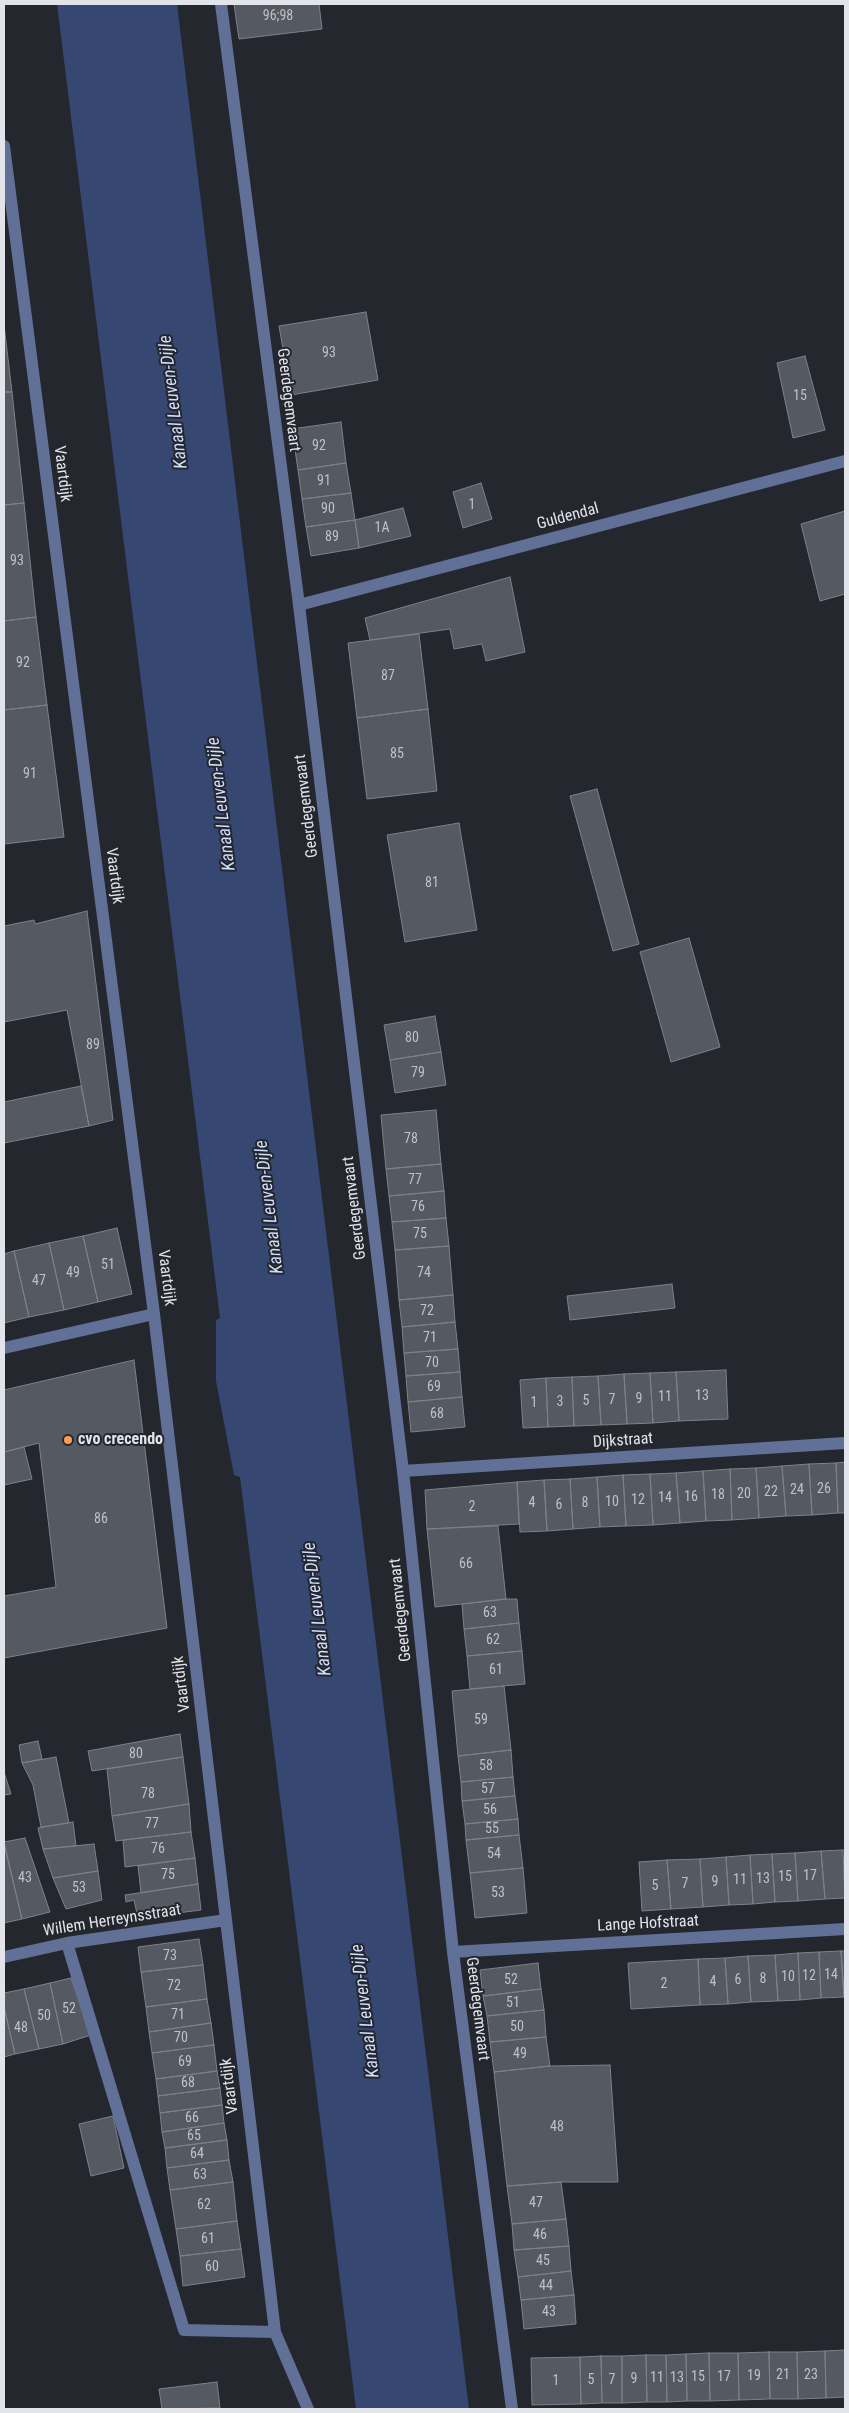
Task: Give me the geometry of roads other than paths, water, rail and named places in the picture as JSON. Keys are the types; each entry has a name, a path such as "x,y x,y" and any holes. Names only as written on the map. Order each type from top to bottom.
{"street":[{"name":"Geerdegemvaart","path":"221,4 299,605 404,1471 453,1952 512,2409"},
{"name":"Vaartdijk","path":"4,146 154,1314 276,2332 308,2409"},
{"name":"Guldendal","path":"299,605 845,461"},
{"path":"4,1348 154,1314"},
{"name":"Dijkstraat","path":"404,1471 845,1443"},
{"name":"Willem Herreynsstraat","path":"4,1957 66,1943 226,1920"},
{"name":"Lange Hofstraat","path":"453,1952 845,1929"},
{"path":"66,1943 184,2330 276,2332"}],"water":[{"name":"Kanaal Leuven-Dijle","path":"57,4 177,4 469,2409 356,2409 240,1477 234,1475 216,1381 216,1320 220,1318"}],"place":[{"name":"cvo crecendo","path":"68,1440"}]}
